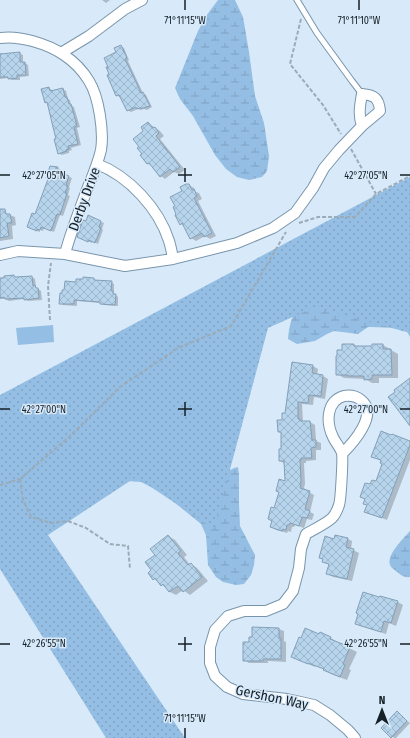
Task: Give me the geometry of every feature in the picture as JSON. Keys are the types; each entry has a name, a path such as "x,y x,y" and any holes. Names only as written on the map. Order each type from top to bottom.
{"street":[{"path":"61,53 89,36 125,9 142,0"},
{"name":"Derby Drive","path":"0,38 23,38 48,46 70,59 90,82 100,113 102,130 101,148 97,164 70,234 64,254"},
{"path":"0,255 18,251 64,254 125,266 173,259 237,243 274,228 295,213 313,188 324,168 362,126 380,111 380,103 376,97 368,94 362,94 359,108 362,126"},
{"path":"97,164 108,168 119,176 137,191 154,210 170,242 173,259"},
{"path":"348,395 357,397 365,403 368,415 365,425 342,454 332,436 329,424 329,412 332,404 339,398 348,395"},
{"name":"Gershon Way","path":"342,454 340,504 332,518 306,534 293,591 283,604 266,611 244,611 228,616 215,630 210,647 210,663 215,676 227,687 243,694 287,699 314,706 330,715 355,738"}],"lane":[{"path":"298,0 317,33 362,94"}],"path":[{"path":"303,8 290,64 323,105 358,160 376,194"},
{"path":"296,224 318,217 355,217 376,194 410,176"},
{"path":"0,485 20,479 69,438 120,387 178,348 231,326 288,227"},
{"path":"50,320 48,286 52,253"},
{"path":"20,479 23,500 30,517 51,523 68,521 86,528 110,544 128,546 130,569"}],"green space":[{"path":"218,0 235,0 243,17 255,96 264,123 269,156 267,171 262,177 249,180 237,177 226,169 215,155 193,116 180,99 175,88 198,31 206,16"},
{"path":"410,177 410,333 315,307 268,328 214,529 136,477 48,535 185,738 106,738 0,569 0,395"},
{"path":"410,264 410,337 405,328 368,327 358,334 334,331 315,341 297,344 288,339 293,315 297,308"},
{"path":"53,325 54,342 18,345 16,328"},
{"path":"98,466 223,474 238,467 240,526 255,555 251,575 244,584 236,585 223,582 216,577 208,565 206,535 201,524 168,497 153,488 141,482 126,481"},
{"path":"410,531 410,577 406,577 392,568 389,561 396,547"}],"building":[{"path":"121,45 127,58 125,59 141,93 143,92 150,106 137,109 136,107 127,111 119,95 116,96 107,75 109,74 106,67 108,67 104,58 116,52 114,48"},
{"path":"20,52 20,62 25,62 26,75 17,75 17,78 8,79 8,77 0,77 0,54"},
{"path":"49,87 50,91 63,88 65,97 67,97 69,104 71,104 77,126 74,127 78,144 68,146 69,149 66,150 67,151 58,154 47,102 45,103 41,89"},
{"path":"148,122 153,128 155,127 159,133 156,136 180,167 173,172 170,169 160,177 149,163 147,164 140,155 142,154 137,148 139,147 133,139 143,131 141,127"},
{"path":"50,166 58,167 57,171 69,176 66,185 68,186 65,193 67,193 60,215 57,214 51,231 41,227 40,230 37,229 37,231 27,227 32,213 35,214 48,179 46,178"},
{"path":"189,184 192,190 194,189 197,196 194,198 212,233 204,237 202,233 190,239 182,223 180,225 175,215 176,214 173,207 175,206 170,197 182,191 180,187"},
{"path":"0,209 5,209 6,214 10,214 12,223 7,223 9,236 0,238"},
{"path":"88,215 101,221 99,227 101,228 95,243 89,240 88,242 77,237 83,220 86,221"},
{"path":"14,275 15,277 32,276 33,286 35,285 36,288 38,288 39,298 24,300 24,298 0,298 0,278"},
{"path":"83,277 94,278 94,280 112,281 111,291 113,291 113,294 116,294 115,305 74,300 74,304 59,304 60,293 64,290 65,281 76,282 76,279 83,279"},
{"path":"342,344 372,346 372,344 383,344 383,349 391,349 392,375 372,375 372,379 364,380 364,376 336,375 337,350 342,350"},
{"path":"292,362 313,365 312,373 323,375 321,396 309,395 308,403 298,402 298,419 300,419 300,421 310,421 312,440 316,440 316,447 311,448 312,458 301,458 300,460 300,488 310,491 305,509 310,511 307,518 302,517 299,526 290,523 287,525 286,530 283,529 282,531 270,527 272,521 268,519 271,507 274,508 279,492 276,491 279,479 285,481 284,461 279,461 281,432 278,432 277,420 282,420 282,413 285,413"},
{"path":"410,378 410,426 388,397 395,392 394,390"},
{"path":"381,431 410,441 410,445 382,518 364,512 367,505 363,504 365,499 360,497 365,483 370,484 372,480 376,481 382,464 380,463 381,460 371,457"},
{"path":"168,535 181,551 178,553 188,565 191,563 202,577 183,592 178,586 169,592 163,584 161,586 155,578 153,580 148,573 151,570 145,562 155,555 150,549"},
{"path":"335,535 348,538 346,547 354,549 347,579 326,574 329,564 322,562 323,559 319,558 325,536 334,539"},
{"path":"363,592 398,601 391,623 384,621 381,632 355,624 358,614 356,613"},
{"path":"252,627 279,628 279,638 281,638 281,659 243,661 243,642 249,642 249,637 252,637"},
{"path":"305,628 319,634 320,632 331,637 330,639 350,647 343,664 345,665 340,677 323,670 324,669 291,657 299,637 301,638"},
{"path":"397,711 407,721 391,738 381,728"}]}
